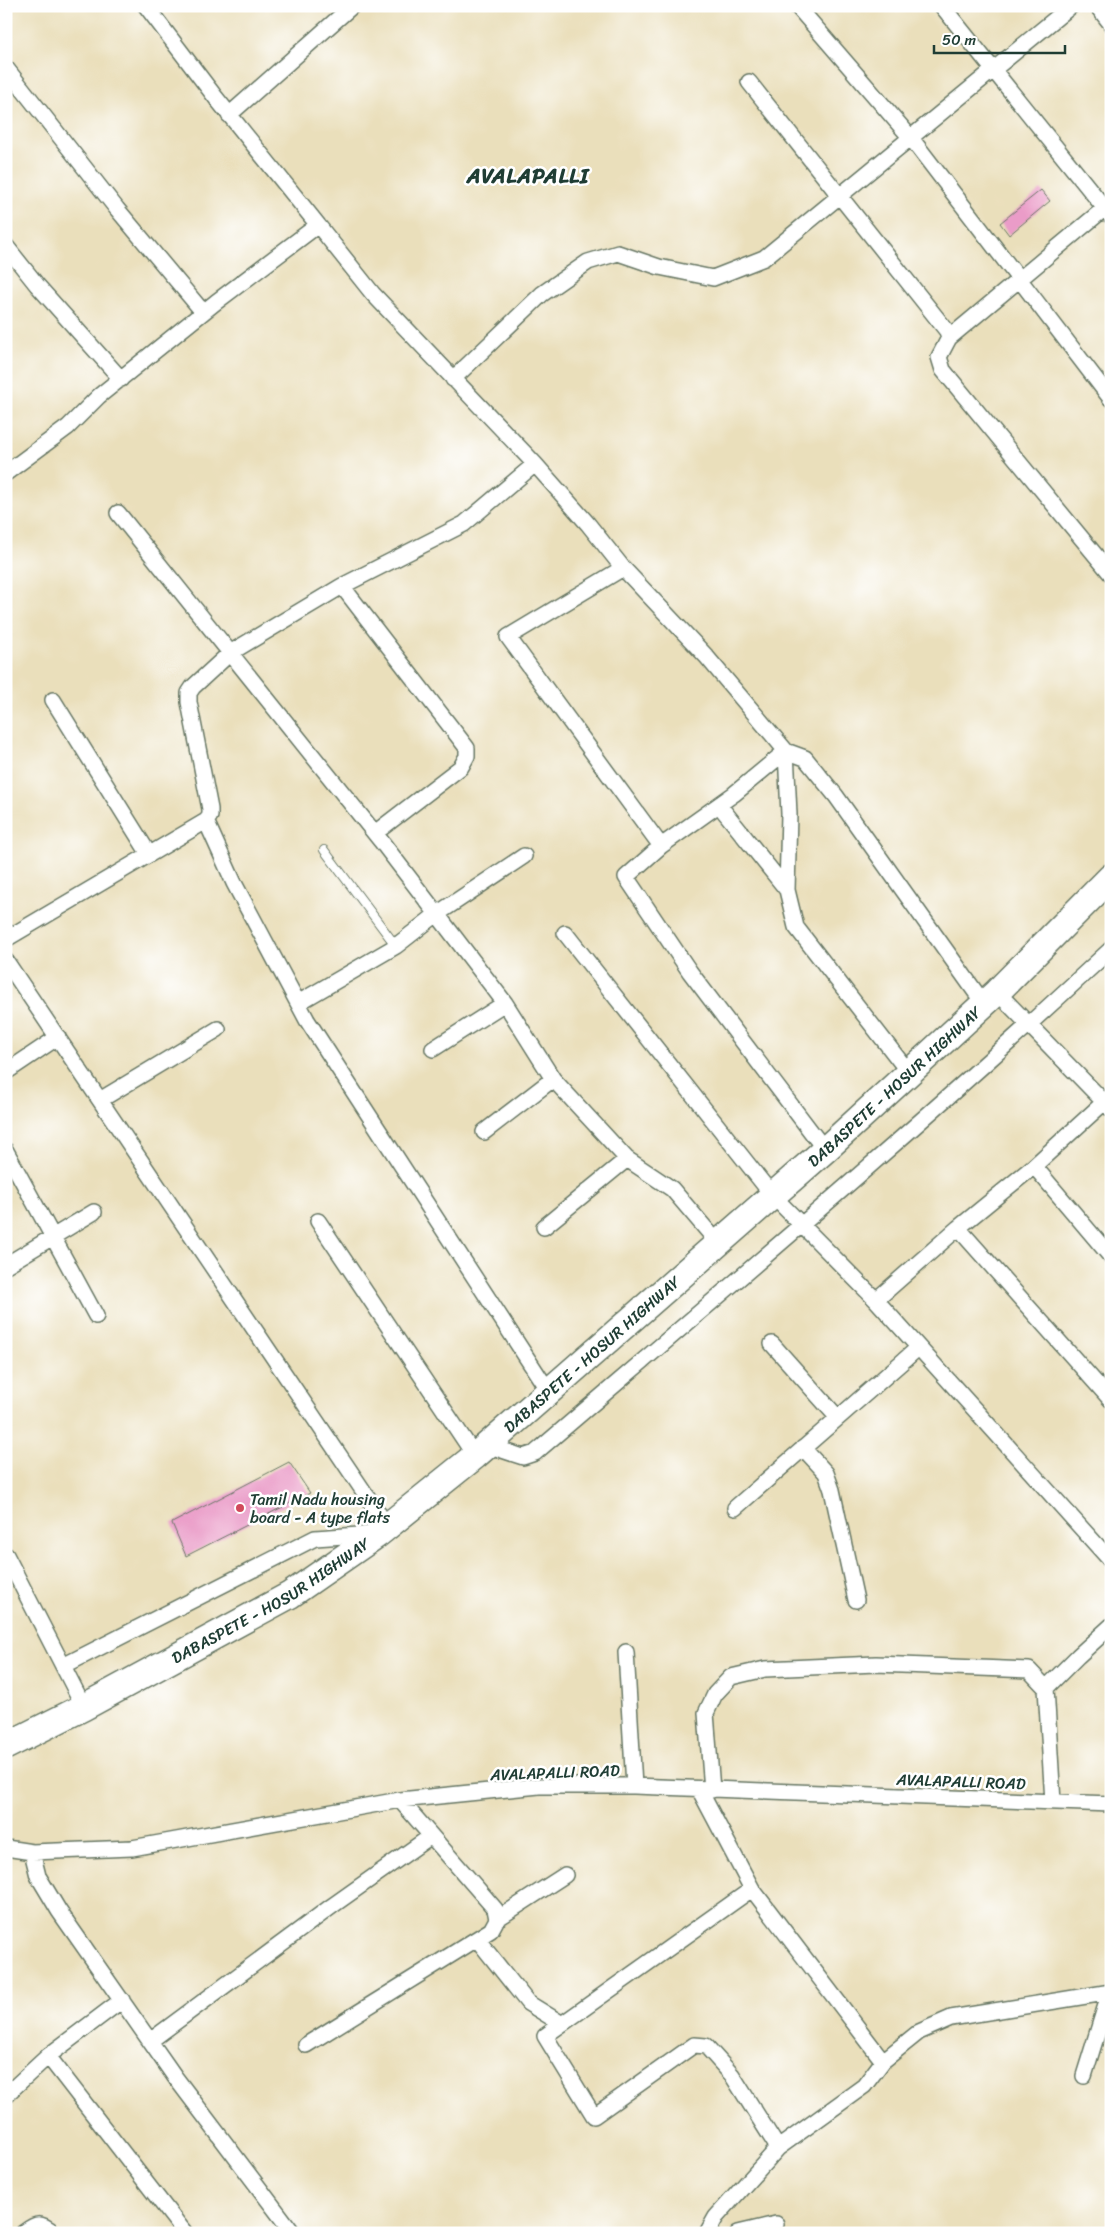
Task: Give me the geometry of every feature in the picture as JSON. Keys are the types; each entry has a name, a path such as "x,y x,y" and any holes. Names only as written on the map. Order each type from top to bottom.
{"highway":[{"name":"DABASPETE - HOSUR HIGHWAY","path":"6,1746 84,1708 290,1595 382,1530 549,1392 825,1150 991,998 1106,886"}],"street":[{"path":"146,6 229,115 373,294 535,464 588,524 623,568 706,656 786,751 805,758 991,998 1029,1025 1109,1102 958,1228 876,1300"},
{"path":"229,115 352,6"},
{"path":"797,6 911,138 1111,399"},
{"path":"942,6 993,71 1109,209 949,338 939,357 943,370 1111,574"},
{"path":"453,379 542,294 588,262 618,253 659,267 713,278 764,258 1071,6"},
{"path":"1097,6 1111,24"},
{"path":"6,68 117,209 202,312"},
{"path":"749,82 947,331 949,338"},
{"path":"6,473 68,427 99,396 202,312 318,225"},
{"path":"6,246 37,285 121,379"},
{"path":"6,939 206,821 210,816 189,702 189,693 192,687 230,653 342,586 464,524 535,464"},
{"path":"118,514 375,833 505,1003 553,1078 627,1159 672,1189 718,1243"},
{"path":"623,568 508,637 661,846"},
{"path":"342,586 467,748 467,756 461,767 375,833"},
{"path":"53,700 149,854"},
{"path":"786,751 719,804 661,846 626,877 690,972 825,1150"},
{"path":"786,751 789,814 787,890 796,926 910,1074"},
{"path":"719,804 787,890"},
{"path":"206,821 234,883 306,1020 549,1392"},
{"path":"298,1003 396,946 437,914 524,856"},
{"path":"565,933 773,1196 876,1300 1111,1561"},
{"path":"318,1221 481,1450 523,1457 535,1453 802,1225 1029,1025 1111,949"},
{"path":"6,961 100,1100 382,1530 315,1538 63,1666"},
{"path":"433,1048 505,1003"},
{"path":"100,1100 218,1029"},
{"path":"6,1072 58,1037"},
{"path":"484,1132 553,1078"},
{"path":"6,1151 96,1316"},
{"path":"544,1227 627,1159"},
{"path":"1034,1166 1111,1256"},
{"path":"6,1265 94,1212"},
{"path":"958,1228 1111,1400"},
{"path":"772,1344 838,1418"},
{"path":"735,1508 918,1348"},
{"path":"803,1448 826,1473 832,1490 856,1600"},
{"path":"6,1554 84,1708"},
{"path":"1046,1688 1111,1626"},
{"path":"626,1652 634,1786"},
{"path":"883,2061 752,1889 706,1790 706,1713 715,1694 731,1677 766,1669 876,1664 1029,1670 1046,1688 1053,1802"},
{"name":"AVALAPALLI ROAD","path":"6,1848 32,1852 132,1848 400,1800 539,1786 634,1786 1111,1804"},
{"path":"400,1800 495,1909 497,1919"},
{"path":"150,2041 332,1906 431,1836"},
{"path":"32,1852 38,1876 59,1911 150,2041 293,2233"},
{"path":"306,2045 491,1930 497,1919 565,1875"},
{"path":"752,1889 545,2036 594,2116 694,2045 706,2046 732,2075 778,2148"},
{"path":"477,1938 528,2003 562,2024"},
{"path":"707,2233 716,2217 778,2148 864,2086 883,2061 919,2032 951,2018 1111,1992 1084,2076"},
{"path":"6,2095 48,2056 122,2000"},
{"path":"48,2056 185,2233"},
{"path":"23,2233 38,2224 45,2225 54,2233"},
{"path":"738,2233 776,2224"}],"lane":[{"path":"324,850 396,946"}],"building":[{"path":"1041,190 1050,201 1009,235 1000,223"},
{"name":"Tamil Nadu housing board - A type flats","path":"289,1462 310,1493 186,1556 172,1523"}],"place":[{"name":"Tamil Nadu housing board - A type flats","path":"240,1508"}],"district":[{"name":"AVALAPALLI","path":"528,176"}]}
